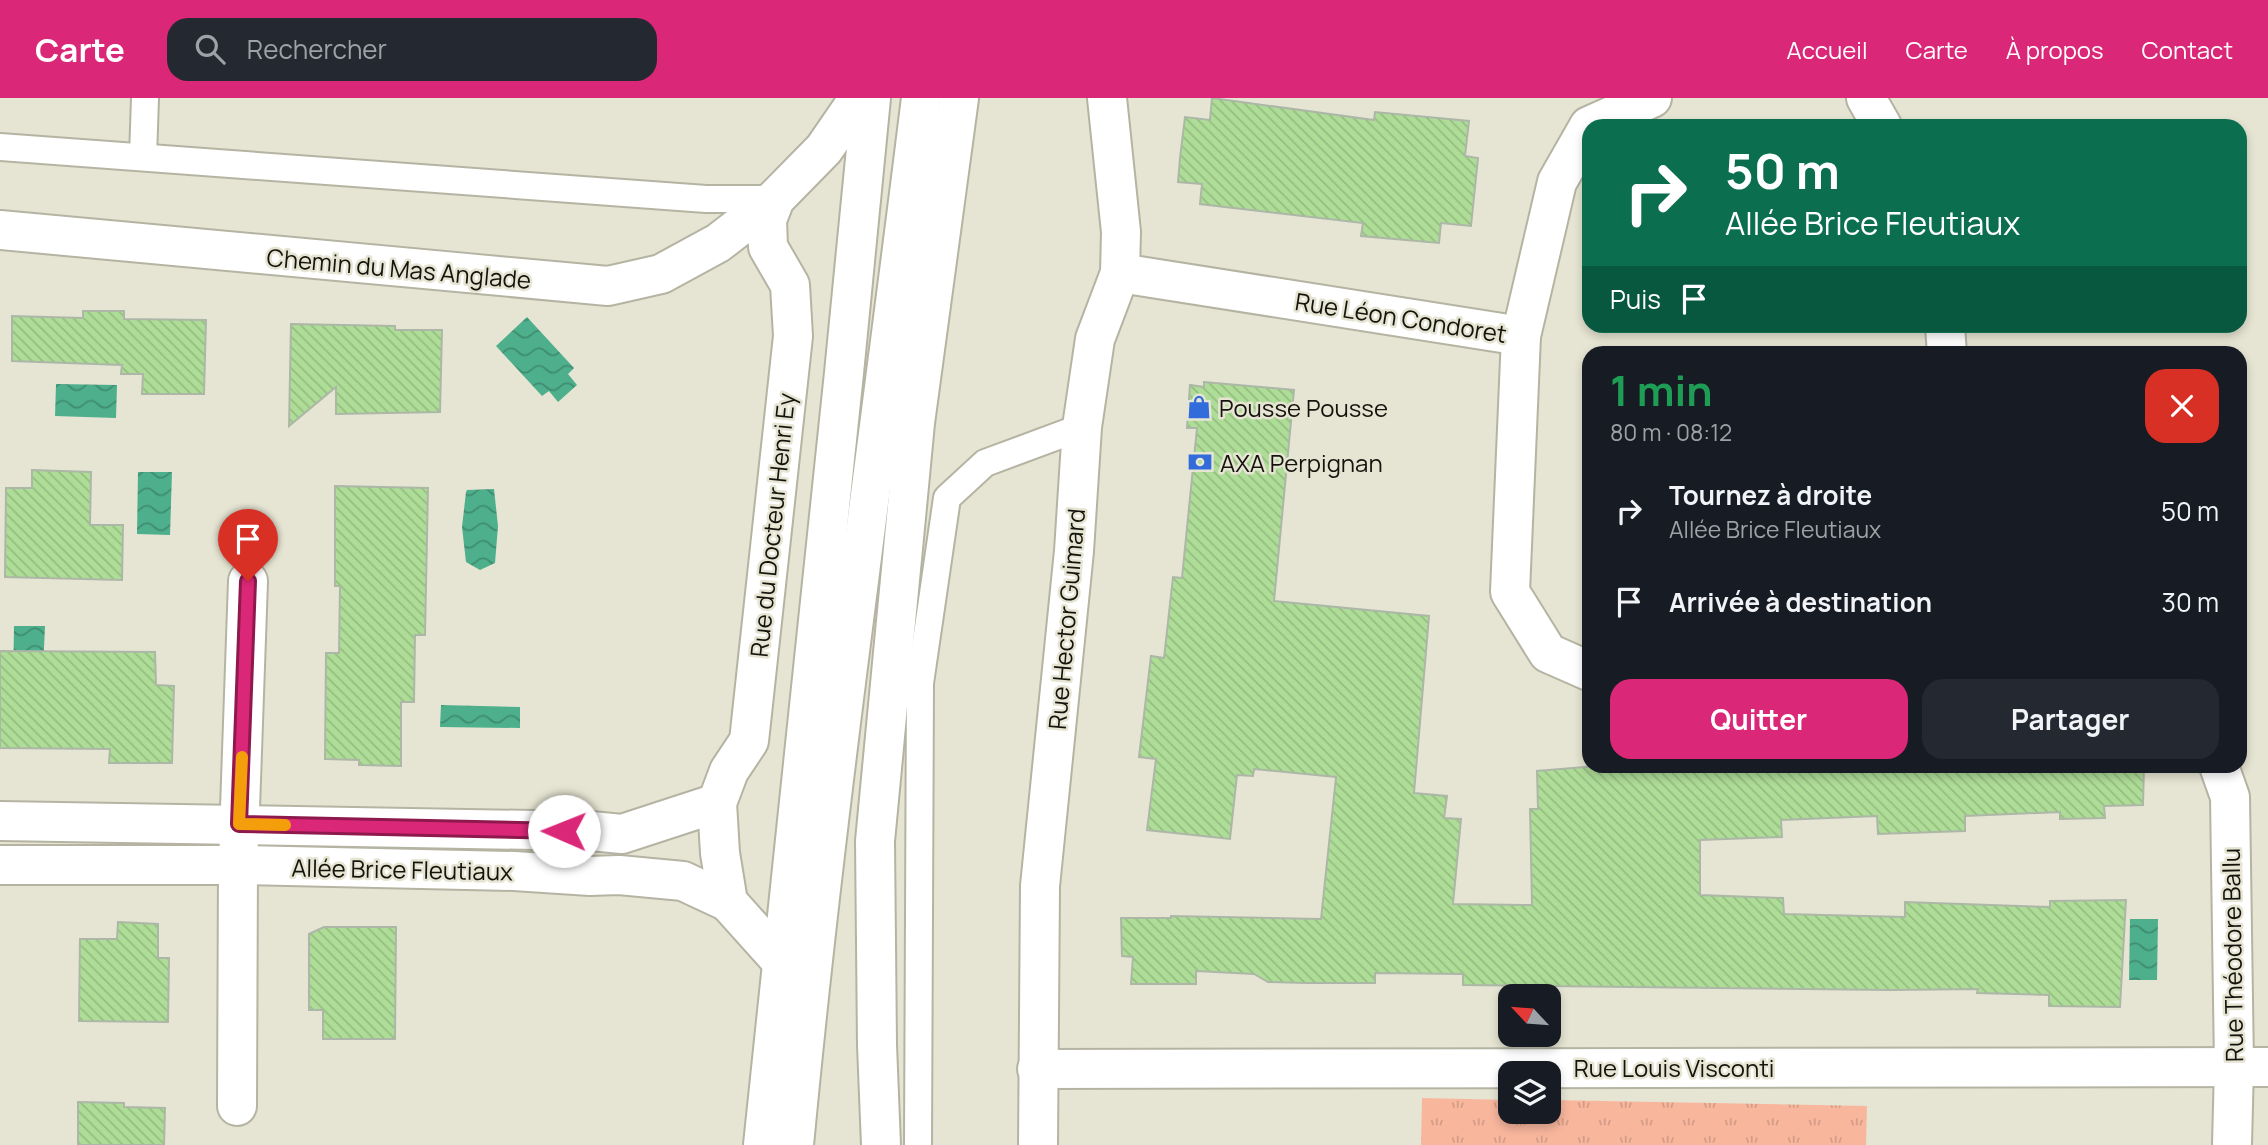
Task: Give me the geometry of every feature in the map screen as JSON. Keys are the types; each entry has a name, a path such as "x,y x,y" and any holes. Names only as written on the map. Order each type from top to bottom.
{"street":[{"path":"775,199 824,149 859,98"},
{"path":"763,1145 871,98"},
{"path":"794,1145 835,767 921,98"},
{"path":"881,1145 877,1045 876,841 915,423 959,98"},
{"path":"954,141 974,98"},
{"name":"Rue Hector Guimard","path":"1038,1145 1040,886 1074,551 1082,428 1095,339 1120,273 1121,232 1107,98"},
{"path":"1605,119 1653,98"},
{"path":"1866,98 1878,119"},
{"path":"1521,336 1557,182 1582,138"},
{"name":"Chemin du Mas Anglade","path":"0,230 608,286 661,274 718,243 775,199"},
{"name":"Rue du Docteur Henri Ey","path":"728,902 720,853 717,803 729,771 749,741 793,336 790,285 768,247 767,220 775,199"},
{"name":"Rue Léon Condoret","path":"1120,273 1521,336 1510,592 1548,653 1582,668"},
{"path":"237,1106 238,865 248,581"},
{"name":"Rue Théodore Ballu","path":"2221,773 2230,797 2251,1066 2232,1145"},
{"name":"Allée Brice Fleutiaux","path":"0,821 591,831 622,834 717,803"},
{"name":"Allée Brice Fleutiaux","path":"0,865 238,865 514,871 645,877 683,881 728,902"},
{"path":"728,902 781,961"},
{"name":"Rue Louis Visconti","path":"1037,1069 2251,1066"}],"lane":[{"path":"144,157 145,98"},
{"path":"0,146 706,199 775,199"},
{"path":"918,1145 920,683 947,498 985,463 1082,428"}],"green space":[{"path":"1422,1098 1498,1100 1498,1124 1561,1124 1561,1100 1867,1106 1866,1145 1421,1145"}],"water":[{"path":"527,317 574,368 568,374 577,385 558,402 549,391 542,396 496,346"},
{"path":"56,384 117,385 116,418 55,416"},
{"path":"138,472 172,472 170,535 137,534"},
{"path":"494,489 498,526 495,563 480,570 466,562 462,527 466,492"},
{"path":"14,626 45,626 42,692 13,686"},
{"path":"441,705 520,707 520,728 440,727"},
{"path":"2130,919 2158,919 2157,980 2129,980"}],"building":[{"path":"1212,98 1374,120 1375,112 1469,121 1465,156 1478,158 1471,226 1441,223 1439,243 1361,236 1363,223 1200,204 1202,184 1178,182 1180,158 1185,117 1210,120"},
{"path":"83,311 124,311 124,319 206,320 204,394 142,394 143,374 121,374 122,365 12,361 12,316 83,318"},
{"path":"291,324 395,326 395,330 442,330 440,412 336,414 336,387 289,426"},
{"path":"1204,382 1294,390 1274,601 1429,616 1414,793 1447,796 1444,818 1461,819 1453,904 1532,905 1530,809 1538,809 1537,771 1582,767 1582,773 2144,773 2143,805 2104,806 2105,818 2060,819 2060,812 1965,816 1965,831 1878,834 1877,816 1781,820 1782,837 1700,840 1700,895 1783,898 1784,914 1905,917 1905,902 2050,907 2050,901 2126,900 2120,1007 2049,1006 2049,995 1977,993 1978,989 1463,985 1463,974 1375,973 1375,983 1307,983 1268,982 1254,974 1196,971 1196,984 1131,984 1133,957 1122,956 1121,918 1171,916 1321,919 1336,777 1254,769 1253,776 1237,775 1230,839 1147,830 1156,759 1139,757 1151,656 1164,658 1173,577 1182,578 1197,428 1187,428 1190,385 1204,387"},
{"path":"32,470 91,472 90,525 123,525 122,580 5,577 6,488 32,488"},
{"path":"335,486 428,488 425,635 415,635 414,702 401,702 401,766 359,765 359,760 325,759 326,653 339,653 340,586 335,586"},
{"path":"0,651 155,652 156,685 174,686 172,763 109,763 110,749 0,748"},
{"path":"118,922 158,924 158,958 169,958 168,1022 79,1021 80,939 117,939"},
{"path":"324,927 396,927 395,1039 323,1039 323,1010 309,1010 309,934"},
{"path":"78,1102 124,1103 124,1107 165,1108 164,1145 78,1145"}],"slow traffic":[{"path":"242,757 239,824 285,825"}],"place":[{"name":"Pousse Pousse","path":"1199,407"},
{"name":"AXA Perpignan","path":"1200,462"}],"route":[{"path":"248,581 239,824 564,831"}]}
